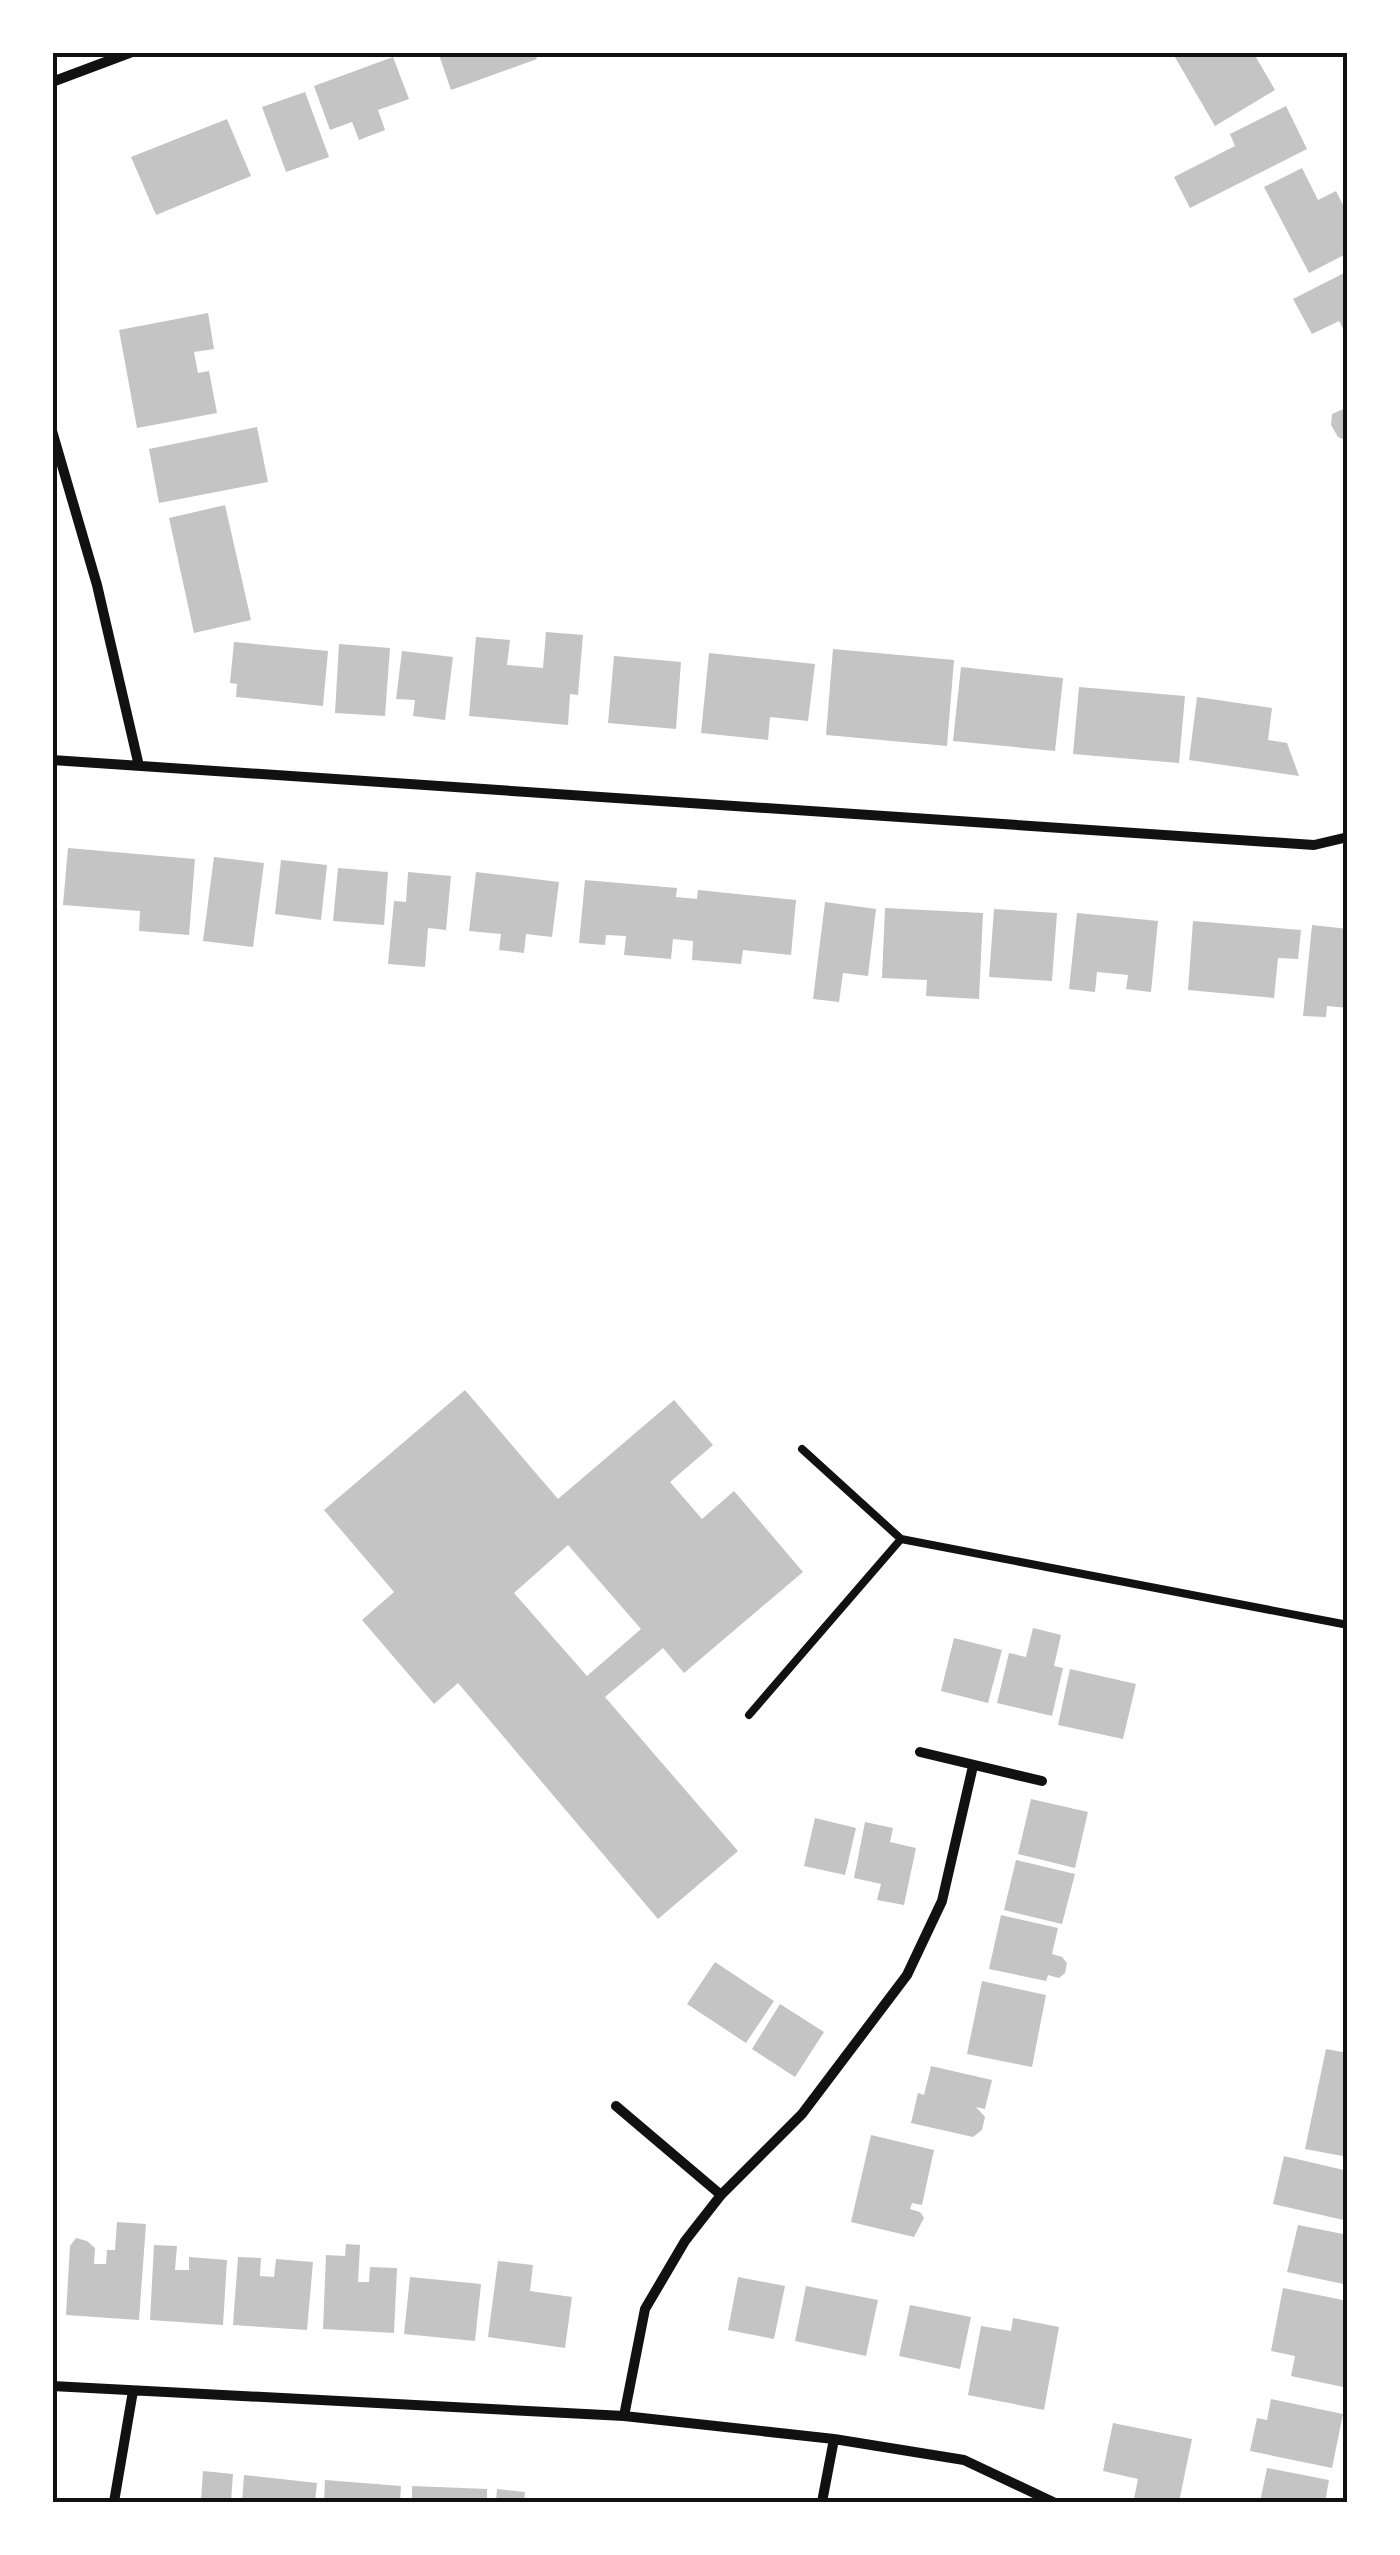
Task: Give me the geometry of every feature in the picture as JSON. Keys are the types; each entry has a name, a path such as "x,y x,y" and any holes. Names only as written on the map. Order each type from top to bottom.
{"street":[{"path":"52,82 132,52"},
{"path":"52,431 97,585 138,766"},
{"path":"52,760 1314,845 1348,838"},
{"path":"920,1752 1042,1781"},
{"path":"624,2416 645,2309 685,2241 722,2195 802,2114 906,1975 942,1901 973,1766"},
{"path":"616,2106 722,2195"},
{"path":"52,2386 624,2416 834,2439 964,2460 1053,2502"},
{"path":"114,2502 132,2391"},
{"path":"822,2502 834,2439"}],"lane":[{"path":"802,1449 901,1539 1348,1625"},
{"path":"750,1714 901,1539"}],"building":[{"path":"438,52 534,52 537,59 451,90"},
{"path":"1172,52 1253,52 1275,90 1215,126"},
{"path":"393,57 409,99 378,110 385,130 359,140 352,122 330,130 314,86"},
{"path":"305,92 329,157 286,172 262,107"},
{"path":"1286,106 1307,149 1190,208 1174,177 1235,146 1230,134"},
{"path":"227,119 251,176 156,215 131,157"},
{"path":"1302,168 1318,200 1336,191 1348,215 1348,253 1309,273 1264,187"},
{"path":"1348,271 1348,338 1339,321 1312,334 1293,299"},
{"path":"208,313 214,349 194,352 198,373 209,371 217,413 137,428 119,330"},
{"path":"1348,407 1348,441 1338,437 1331,425 1332,414"},
{"path":"257,427 268,482 159,503 149,449"},
{"path":"225,505 251,620 194,633 169,518"},
{"path":"546,632 583,635 578,695 570,694 568,725 469,716 476,637 510,640 507,665 543,668"},
{"path":"234,642 328,651 323,706 236,697 237,684 230,683"},
{"path":"339,644 390,648 385,716 335,713"},
{"path":"833,649 954,660 947,746 826,735"},
{"path":"402,651 453,657 445,720 413,716 415,700 396,699"},
{"path":"709,653 815,664 808,721 770,717 768,740 701,733"},
{"path":"614,656 681,662 676,729 608,723"},
{"path":"961,667 1063,678 1055,751 953,741"},
{"path":"1079,687 1185,696 1179,763 1073,754"},
{"path":"1197,697 1272,708 1268,740 1287,743 1299,776 1189,760"},
{"path":"68,848 195,859 189,935 139,931 140,911 63,905"},
{"path":"214,857 264,863 253,947 203,941"},
{"path":"281,860 327,865 321,920 275,914"},
{"path":"338,868 388,872 384,925 333,921"},
{"path":"408,872 451,876 446,930 428,928 425,967 388,964 394,901 406,902"},
{"path":"476,872 559,882 552,937 526,934 524,953 499,950 501,934 469,931"},
{"path":"585,880 677,888 676,897 697,899 698,890 796,900 791,955 743,950 741,964 692,960 693,941 673,939 671,959 624,955 626,936 606,935 605,945 579,943"},
{"path":"825,902 876,909 868,976 843,973 839,1002 813,999"},
{"path":"885,908 983,913 979,999 926,996 927,980 882,978"},
{"path":"994,909 1057,913 1052,981 989,977"},
{"path":"1077,913 1158,921 1151,992 1126,989 1128,975 1097,972 1095,992 1069,989"},
{"path":"1193,921 1301,930 1298,959 1278,958 1274,998 1188,990"},
{"path":"1312,925 1348,929 1348,1008 1327,1006 1326,1017 1303,1016"},
{"path":"465,1390 558,1499 674,1400 713,1445 670,1482 702,1519 734,1491 803,1572 684,1673 663,1648 605,1697 738,1851 658,1919 458,1683 434,1704 362,1620 394,1592 324,1510","holes":["568,1545 641,1629 587,1676 514,1593"]},
{"path":"1033,1628 1061,1635 1054,1666 1063,1668 1052,1716 997,1703 1009,1653 1026,1657"},
{"path":"954,1638 1002,1650 988,1703 941,1691"},
{"path":"1070,1669 1136,1684 1123,1739 1058,1725"},
{"path":"1031,1799 1088,1812 1075,1868 1018,1854"},
{"path":"815,1818 856,1828 845,1875 804,1866"},
{"path":"865,1822 893,1828 890,1842 916,1848 904,1905 877,1900 881,1884 854,1878"},
{"path":"1016,1860 1075,1874 1062,1924 1004,1910"},
{"path":"1001,1915 1058,1928 1052,1954 1067,1963 1065,1973 1059,1978 1048,1975 1046,1981 989,1969"},
{"path":"715,1962 774,2001 746,2043 687,2004"},
{"path":"982,1981 1046,1995 1032,2067 967,2054"},
{"path":"780,2004 824,2032 795,2077 752,2049"},
{"path":"1326,2049 1348,2053 1348,2157 1305,2149"},
{"path":"931,2066 992,2080 985,2109 976,2107 985,2117 982,2130 973,2137 911,2123 918,2093 924,2095"},
{"path":"871,2135 934,2150 922,2205 912,2203 910,2209 924,2218 914,2237 851,2222"},
{"path":"1284,2156 1348,2171 1348,2221 1273,2204"},
{"path":"117,2222 146,2224 139,2320 66,2315 70,2246 76,2238 87,2241 95,2248 94,2264 106,2264 107,2250 115,2250"},
{"path":"1298,2225 1348,2235 1348,2285 1287,2272"},
{"path":"346,2244 360,2245 358,2282 369,2282 370,2267 397,2268 394,2333 323,2329 326,2255 345,2256"},
{"path":"154,2245 177,2246 175,2270 189,2270 189,2257 227,2260 223,2325 150,2320"},
{"path":"238,2257 261,2258 260,2276 274,2277 276,2259 313,2262 307,2330 233,2325"},
{"path":"498,2261 533,2265 530,2291 572,2297 565,2348 488,2337"},
{"path":"410,2277 481,2284 475,2341 404,2334"},
{"path":"738,2277 785,2286 774,2339 728,2330"},
{"path":"806,2286 878,2300 866,2356 795,2341"},
{"path":"1283,2288 1348,2301 1348,2388 1291,2376 1295,2356 1271,2351"},
{"path":"910,2305 971,2317 960,2369 899,2356"},
{"path":"1013,2318 1059,2327 1044,2410 968,2395 981,2326 1011,2331"},
{"path":"1271,2399 1343,2414 1332,2468 1250,2451 1257,2418 1267,2420"},
{"path":"1113,2423 1192,2439 1179,2502 1134,2499 1138,2479 1103,2471"},
{"path":"1267,2468 1329,2480 1325,2502 1260,2502"},
{"path":"203,2471 233,2474 231,2502 201,2502"},
{"path":"244,2475 317,2483 315,2502 242,2502"},
{"path":"325,2480 401,2486 400,2502 324,2502"},
{"path":"412,2486 487,2489 487,2502 412,2502"},
{"path":"497,2489 525,2492 524,2502 496,2502"}]}
